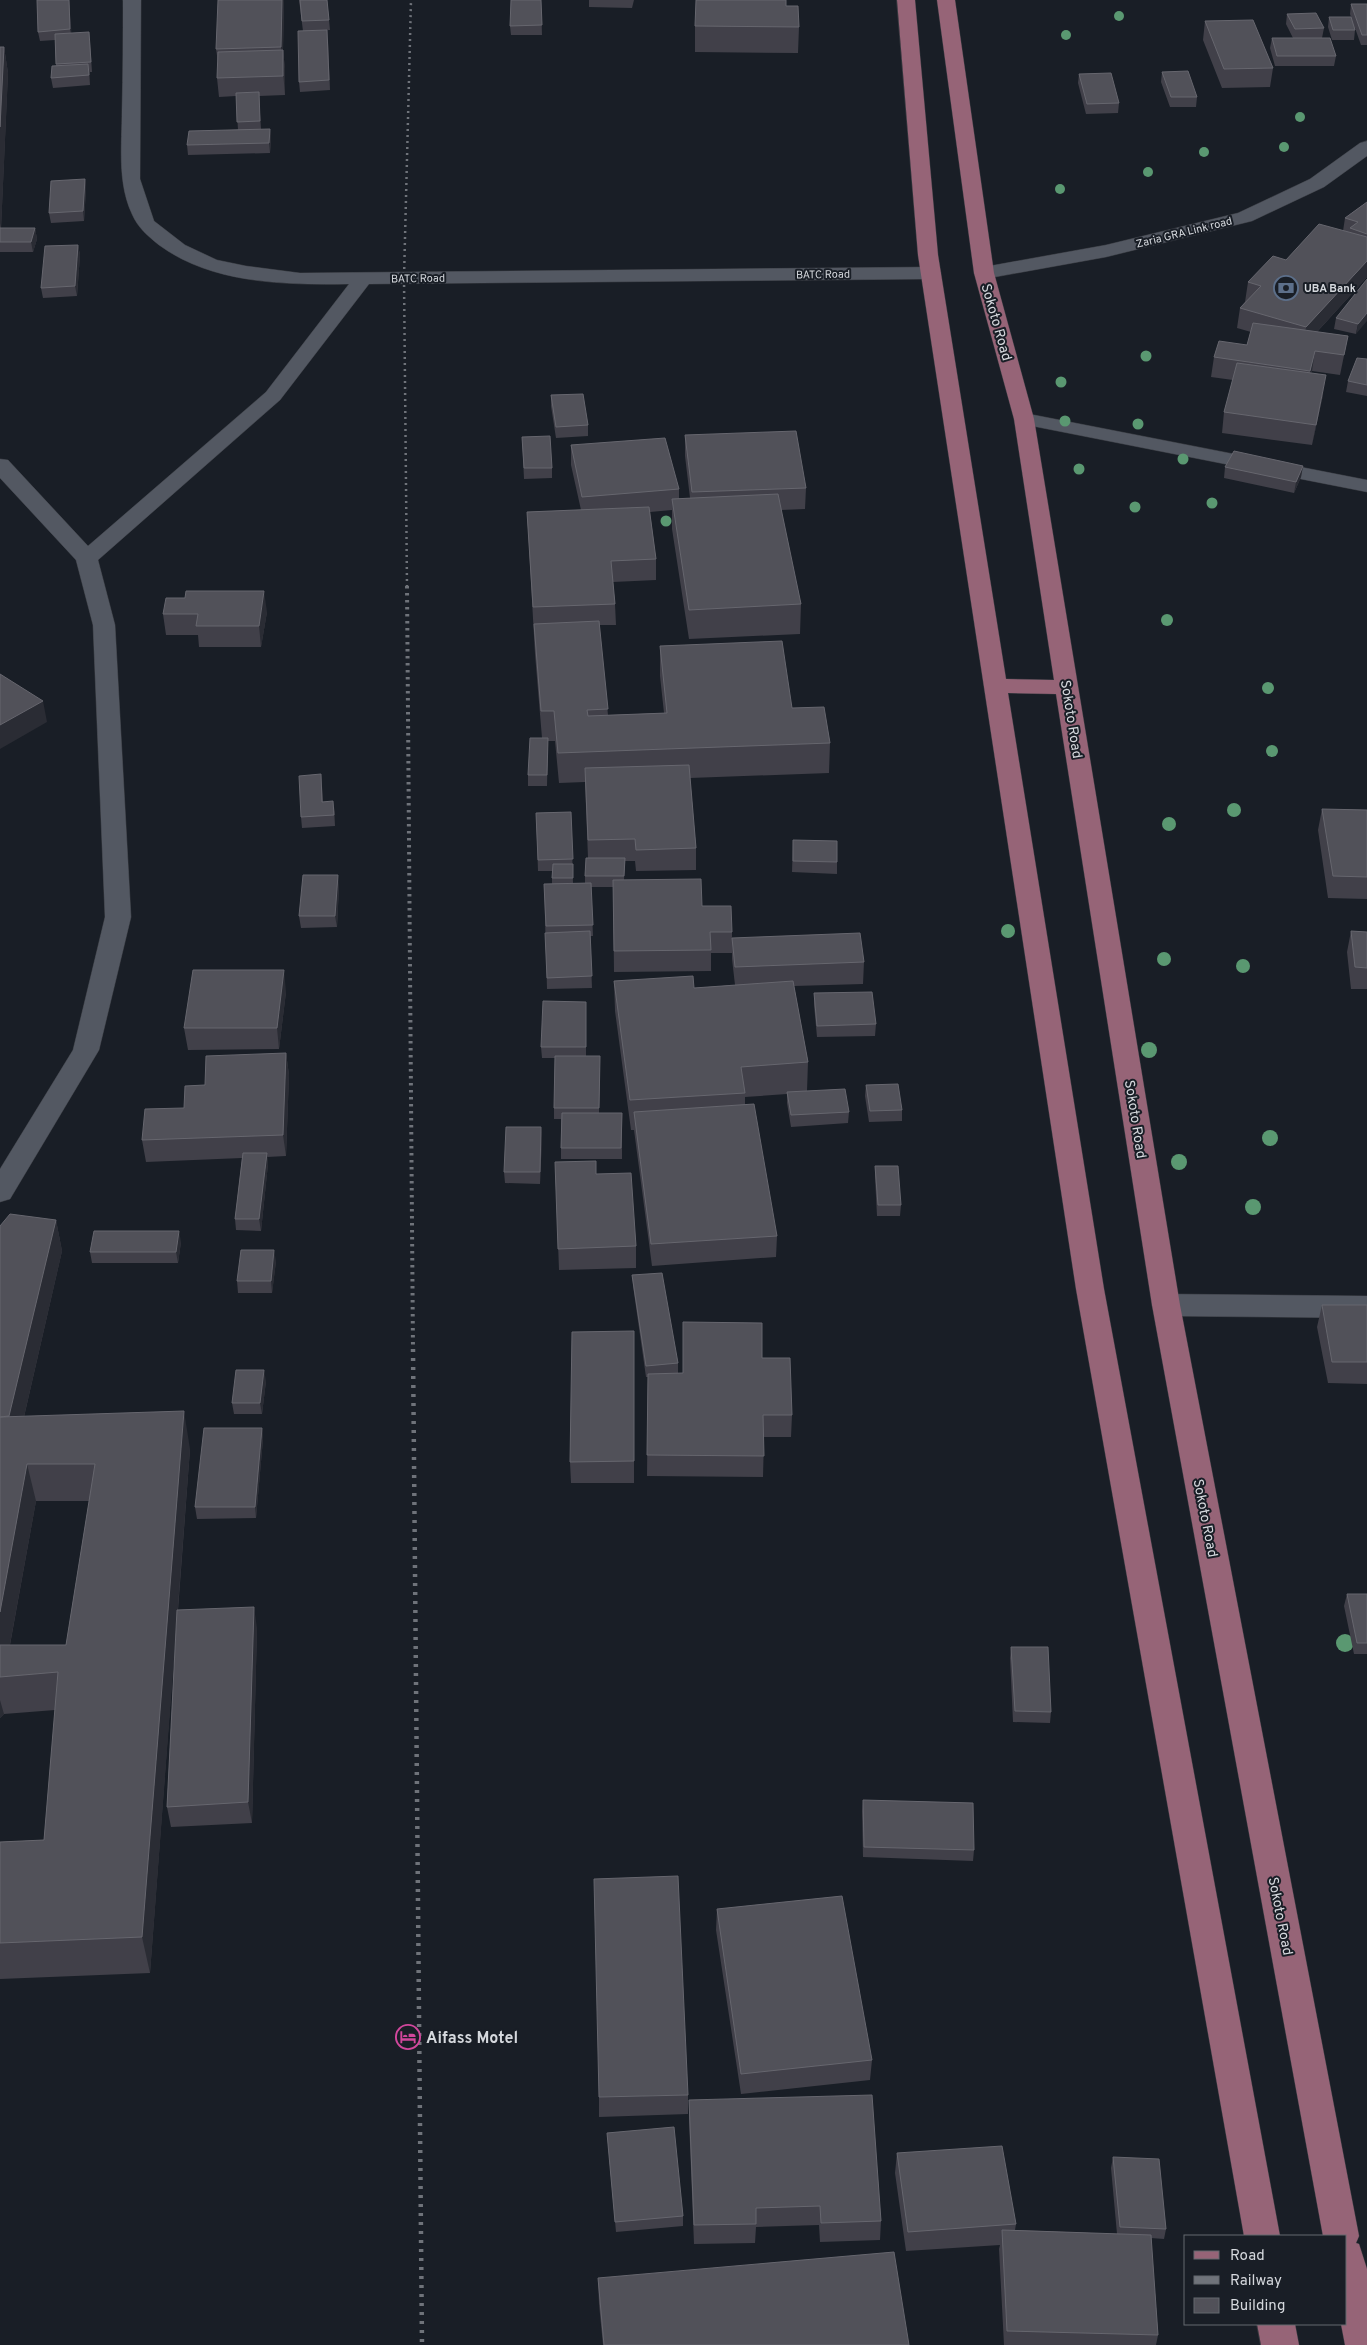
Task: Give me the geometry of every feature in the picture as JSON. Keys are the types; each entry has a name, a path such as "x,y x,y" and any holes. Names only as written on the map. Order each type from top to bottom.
{"main road":[{"path":"906,0 930,273 1090,1289 1262,2235"},
{"name":"Sokoto Road","path":"946,0 984,273 1024,419 1166,1305 1341,2235"},
{"path":"995,686 1066,687"},
{"path":"1347,2262 1364,2345"},
{"path":"1276,2325 1280,2345"}],"street":[{"name":"BATC Road","path":"132,0 131,179 138,204 148,226 171,246 201,262 226,268 300,279 930,273"},
{"name":"Zaria GRA Link road","path":"984,273 1036,262 1106,252 1245,217 1317,184 1367,147"},
{"path":"87,558 273,396 362,279"},
{"path":"1024,419 1367,486"},
{"path":"0,465 87,558 104,624 118,917 86,1050 0,1192"},
{"path":"1166,1305 1367,1307"}],"building":[{"path":"37,0 69,0 70,29 38,32"},
{"path":"218,0 282,0 281,47 216,49"},
{"path":"300,0 327,0 329,20 302,21"},
{"path":"511,0 541,0 542,25 510,26"},
{"path":"696,0 786,0 786,6 798,6 799,27 695,26"},
{"path":"1351,4 1367,4 1367,35 1362,35"},
{"path":"1316,13 1324,28 1295,29 1287,14"},
{"path":"1329,17 1351,17 1355,30 1333,30"},
{"path":"1253,20 1273,68 1224,69 1205,21"},
{"path":"327,30 329,80 299,82 298,31"},
{"path":"89,32 91,62 56,64 55,34"},
{"path":"1272,38 1330,38 1336,56 1277,56"},
{"path":"0,47 4,47 0,127"},
{"path":"283,50 283,76 217,78 218,52"},
{"path":"88,64 89,75 51,78 52,66"},
{"path":"1188,71 1197,97 1171,97 1162,72"},
{"path":"1111,73 1119,103 1087,104 1079,74"},
{"path":"259,92 260,121 237,122 236,93"},
{"path":"270,129 269,143 187,145 189,131"},
{"path":"85,179 83,211 49,213 51,181"},
{"path":"1367,202 1367,234 1350,228 1358,222 1345,218"},
{"path":"1319,224 1367,237 1367,261 1306,327 1240,308 1261,286 1248,282 1273,256 1286,260"},
{"path":"0,228 35,228 31,242 0,242"},
{"path":"78,245 75,286 41,288 45,246"},
{"path":"1367,279 1367,313 1358,324 1336,318"},
{"path":"1253,323 1348,336 1344,355 1315,351 1310,371 1214,357 1219,341 1247,345"},
{"path":"1357,358 1367,359 1367,385 1348,381"},
{"path":"1237,363 1326,375 1316,425 1224,412"},
{"path":"583,394 588,425 556,427 551,395"},
{"path":"796,431 806,488 692,492 685,435"},
{"path":"550,436 552,468 524,468 522,437"},
{"path":"665,438 679,489 582,497 571,445"},
{"path":"1234,451 1303,466 1296,482 1225,467"},
{"path":"778,494 801,604 689,610 672,499"},
{"path":"649,507 656,559 611,561 615,604 533,607 527,512"},
{"path":"186,591 264,591 259,626 196,626 198,614 163,614 166,598 185,598"},
{"path":"599,621 608,709 587,710 588,716 667,713 660,646 782,641 792,708 824,707 830,743 558,753 554,711 541,711 534,624"},
{"path":"0,674 43,701 0,725"},
{"path":"530,738 548,738 547,775 528,775"},
{"path":"689,765 696,848 636,850 635,839 588,840 585,768"},
{"path":"321,774 322,802 333,801 334,815 301,817 299,776"},
{"path":"1322,809 1367,810 1367,877 1333,876"},
{"path":"571,812 573,859 538,860 536,813"},
{"path":"793,840 837,841 837,862 793,861"},
{"path":"586,858 625,858 624,876 585,876"},
{"path":"553,864 573,864 573,878 552,878"},
{"path":"303,875 338,875 335,916 299,916"},
{"path":"701,879 702,906 731,906 732,932 710,932 711,950 614,951 613,880"},
{"path":"591,883 593,925 546,926 544,884"},
{"path":"590,931 592,976 547,978 545,933"},
{"path":"1351,931 1367,932 1367,968 1355,967"},
{"path":"860,933 864,962 735,967 732,938"},
{"path":"193,970 284,970 277,1028 184,1028"},
{"path":"693,976 694,988 793,981 808,1062 741,1067 745,1093 630,1100 614,981"},
{"path":"872,992 876,1024 817,1026 814,993"},
{"path":"543,1001 586,1002 586,1047 541,1047"},
{"path":"286,1053 283,1135 142,1140 145,1109 184,1108 185,1086 205,1085 206,1056"},
{"path":"555,1056 600,1056 599,1108 554,1108"},
{"path":"898,1084 902,1110 870,1111 866,1085"},
{"path":"845,1089 849,1112 791,1115 787,1092"},
{"path":"754,1104 777,1236 651,1244 634,1112"},
{"path":"562,1113 622,1113 621,1148 561,1148"},
{"path":"506,1127 541,1127 540,1172 504,1172"},
{"path":"243,1153 267,1153 259,1219 235,1219"},
{"path":"596,1161 596,1174 631,1173 636,1246 558,1249 555,1162"},
{"path":"875,1166 898,1166 901,1205 878,1205"},
{"path":"10,1214 56,1220 9,1416 0,1417 0,1226"},
{"path":"94,1231 179,1231 176,1252 90,1252"},
{"path":"241,1250 274,1250 271,1281 237,1281"},
{"path":"662,1273 678,1363 646,1366 632,1275"},
{"path":"1322,1305 1367,1305 1367,1362 1332,1362"},
{"path":"683,1322 762,1323 762,1358 790,1358 792,1415 763,1415 764,1456 647,1455 648,1374 683,1373"},
{"path":"634,1331 634,1461 570,1462 572,1332"},
{"path":"236,1370 264,1370 260,1403 232,1403"},
{"path":"184,1411 142,1937 0,1943 0,1842 44,1840 58,1672 0,1677 0,1645 66,1645 95,1464 27,1464 0,1612 0,1417"},
{"path":"204,1428 262,1428 255,1507 195,1507"},
{"path":"1347,1594 1367,1594 1367,1643 1357,1643"},
{"path":"254,1607 248,1802 167,1807 177,1610"},
{"path":"1011,1647 1048,1647 1051,1712 1015,1711"},
{"path":"863,1800 973,1803 974,1850 864,1847"},
{"path":"678,1876 688,2095 599,2097 594,1879"},
{"path":"842,1896 872,2060 741,2074 717,1909"},
{"path":"872,2095 881,2221 821,2223 820,2206 756,2208 756,2224 694,2225 689,2100"},
{"path":"674,2127 683,2216 615,2222 607,2133"},
{"path":"1002,2146 1016,2224 908,2232 897,2153"},
{"path":"1113,2157 1159,2159 1166,2229 1120,2227"},
{"path":"1002,2230 1151,2235 1158,2335 1007,2331"},
{"path":"894,2252 909,2345 604,2345 598,2278"}],"railway":[{"path":"407,587 404,278 411,0"},
{"path":"407,586 413,1351"},
{"path":"413,1349 422,2345"}],"place":[{"name":"UBA Bank","path":"1286,288"},
{"name":"Aifass Motel","path":"408,2037"}]}
